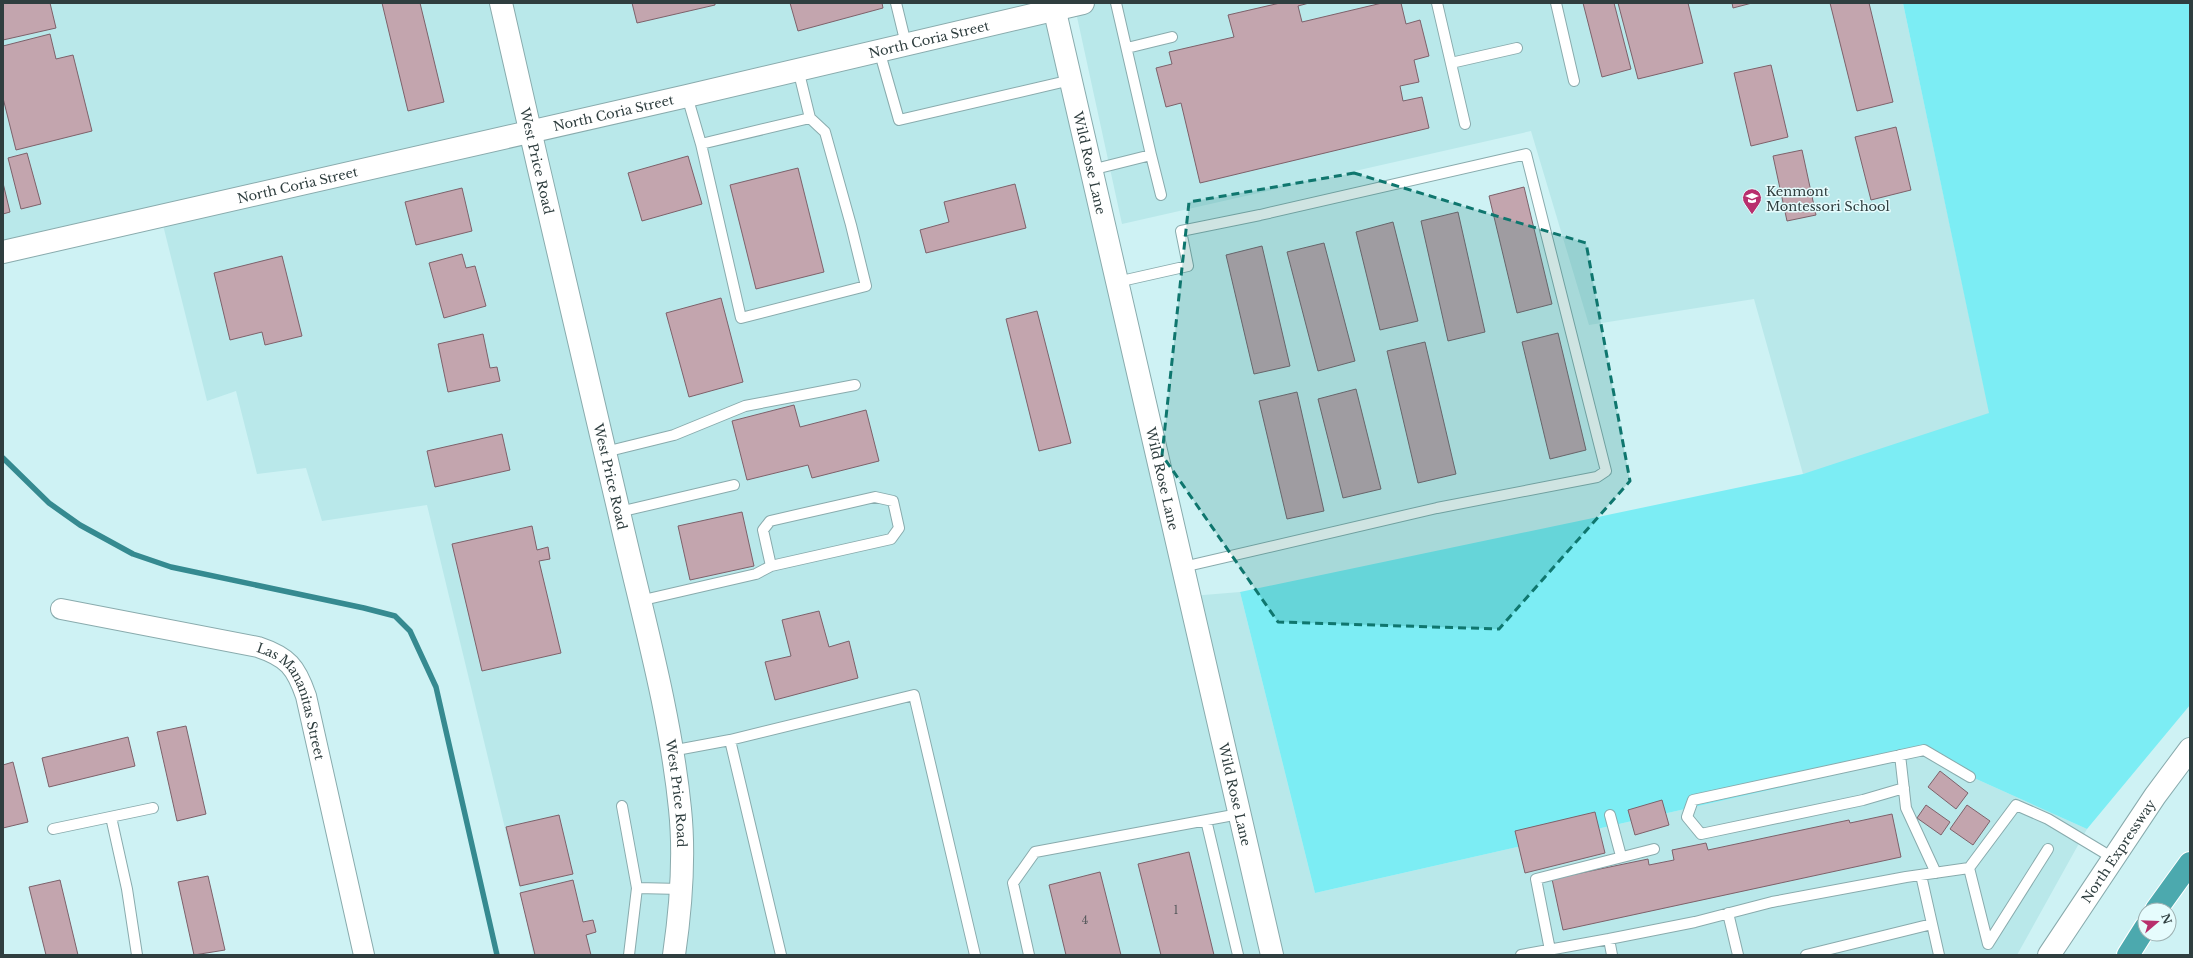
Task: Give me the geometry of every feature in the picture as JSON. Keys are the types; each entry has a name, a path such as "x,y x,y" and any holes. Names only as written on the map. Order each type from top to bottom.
{"highway":[{"path":"2162,902 2190,863"},
{"path":"2128,955 2137,941"}],"street":[{"name":"West Price Road","path":"502,3 530,132 606,452 672,751 680,811 681,889 674,955"},
{"name":"North Coria Street","path":"3,252 687,96 906,44 1054,6 1083,3"},
{"name":"Wild Rose Lane","path":"1054,6 1272,955"},
{"name":"Las Mananitas Street","path":"61,609 258,647 276,653 290,663 300,678 306,696 364,955"},
{"name":"North Expressway","path":"2049,955 2155,796 2190,749"}],"lane":[{"path":"896,3 906,44"},
{"path":"1116,3 1161,195"},
{"path":"1437,3 1465,124"},
{"path":"1556,3 1574,81"},
{"path":"1126,48 1172,37"},
{"path":"1451,63 1517,48"},
{"path":"879,50 899,120 1071,80"},
{"path":"687,96 701,144 741,318 866,286 851,224 825,132 810,118 798,69"},
{"path":"701,144 810,118"},
{"path":"1092,170 1151,154"},
{"path":"1117,282 1188,266 1181,231 1260,215 1526,154 1606,471 1597,477 1437,508 1182,567"},
{"path":"606,452 688,431 745,406 855,385"},
{"path":"619,512 734,485"},
{"path":"639,601 756,574 771,566 891,539 899,528 893,501 875,497 770,521 763,530 771,566"},
{"path":"672,751 730,740 914,695 976,955"},
{"path":"730,740 781,955"},
{"path":"1904,788 1863,800 1701,834 1688,817 1693,800 1924,750 1970,777"},
{"path":"1900,755 1906,808 1936,873"},
{"path":"1521,955 1609,939 1772,902 1921,875 1969,868 2016,805 2048,819 2113,858"},
{"path":"622,806 637,888 630,955"},
{"path":"53,829 153,808"},
{"path":"1029,955 1013,883 1035,852 1239,814"},
{"path":"1610,815 1621,856"},
{"path":"111,817 127,889 137,955"},
{"path":"1206,820 1238,955"},
{"path":"1550,950 1536,879 1621,856 1654,849"},
{"path":"1969,868 1988,944 2048,849"},
{"path":"1921,875 1939,955"},
{"path":"637,888 681,889"},
{"path":"1728,913 1738,955"},
{"path":"1806,955 1932,924"},
{"path":"1609,939 1612,955"}],"highlighted area":[{"path":"1354,173 1586,243 1630,481 1499,629 1278,622 1162,455 1189,202"}],"shaded area":[{"path":"3,3 1041,3 1179,597 1240,592 1315,893 1923,755 2087,829 2017,955 533,955 524,907 427,505 322,521 306,468 257,474 236,391 207,401 158,205 3,240"},
{"name":"Kenmont Montessori School","path":"1074,3 1903,3 1992,425 1803,474 1754,299 1589,325 1531,131 1122,224"},
{"path":"1903,3 2190,3 2190,705 2087,829 1923,755 1315,893 1240,592 1803,474 1989,413"}],"building":[{"path":"3,3 50,3 56,28 3,40"},
{"path":"382,3 420,3 444,102 408,111"},
{"path":"632,3 715,3 715,5 637,23"},
{"path":"790,3 882,3 883,8 798,31"},
{"path":"1280,3 1309,3 1298,6 1302,22 1382,3 1401,3 1406,24 1420,20 1429,56 1414,60 1419,82 1400,86 1403,101 1422,97 1429,128 1200,183 1181,103 1166,107 1156,68 1172,64 1169,52 1234,37 1228,15"},
{"path":"1583,3 1614,3 1631,69 1602,77"},
{"path":"1618,3 1688,3 1703,63 1638,79"},
{"path":"1732,3 1752,3 1733,8"},
{"path":"1830,3 1869,3 1893,102 1857,111"},
{"path":"50,34 56,59 73,55 92,131 16,150 3,98 3,46"},
{"path":"1771,65 1788,137 1751,146 1734,73"},
{"path":"1896,127 1911,190 1871,200 1855,137"},
{"path":"1802,150 1816,215 1787,221 1773,156"},
{"path":"27,153 41,204 21,209 8,158"},
{"path":"688,156 702,204 642,221 628,173"},
{"path":"798,168 824,272 756,289 730,185"},
{"path":"3,183 10,212 3,214"},
{"path":"1015,184 1026,228 926,253 920,230 949,222 944,202"},
{"path":"1524,187 1552,304 1517,313 1489,196"},
{"path":"462,188 472,231 416,245 405,202"},
{"path":"1458,212 1485,332 1448,341 1421,221"},
{"path":"1393,222 1418,321 1380,330 1356,232"},
{"path":"1324,243 1355,361 1318,371 1287,252"},
{"path":"1262,246 1290,366 1254,374 1226,255"},
{"path":"462,254 466,268 475,266 486,306 444,318 429,263"},
{"path":"282,256 302,336 265,345 262,332 230,340 214,273"},
{"path":"721,298 743,382 689,397 666,313"},
{"path":"1037,311 1071,443 1039,451 1006,319"},
{"path":"1558,333 1586,450 1550,459 1522,342"},
{"path":"483,334 490,368 497,367 500,381 448,392 438,344"},
{"path":"1425,342 1456,474 1418,483 1387,351"},
{"path":"1356,389 1381,489 1343,498 1318,399"},
{"path":"1297,392 1324,511 1287,519 1259,401"},
{"path":"794,405 800,427 866,410 879,461 812,478 808,465 747,480 732,421"},
{"path":"502,434 510,470 435,487 427,451"},
{"path":"742,512 754,566 690,580 678,526"},
{"path":"532,526 537,550 548,547 550,559 539,561 561,653 482,671 452,544"},
{"path":"819,611 829,647 849,641 858,678 775,700 765,662 791,656 782,620"},
{"path":"186,726 206,814 177,821 157,732"},
{"path":"128,737 135,766 49,787 42,758"},
{"path":"13,762 28,822 3,828 3,765"},
{"path":"1940,771 1968,793 1956,809 1928,787"},
{"path":"1662,800 1669,825 1635,835 1628,810"},
{"path":"1926,805 1950,822 1941,835 1917,818"},
{"path":"1967,805 1990,821 1973,845 1950,829"},
{"path":"1595,812 1605,853 1525,873 1515,831"},
{"path":"1892,814 1901,857 1563,930 1552,879 1648,859 1649,865 1674,860 1672,850 1706,843 1708,850 1849,820 1850,823"},
{"path":"559,815 573,874 520,886 506,827"},
{"path":"1189,852 1214,955 1161,955 1138,864"},
{"path":"1100,872 1121,955 1066,955 1049,885"},
{"path":"208,876 225,950 194,955 178,882"},
{"path":"60,880 78,955 46,955 29,887"},
{"path":"573,880 583,922 593,920 596,932 586,935 591,955 535,955 520,893"}],"waterway":[{"path":"3,458 49,503 80,525 133,554 171,567 395,616 410,631 436,687 497,955"}],"place":[{"name":"Kenmont Montessori School","path":"1752,215"}]}
